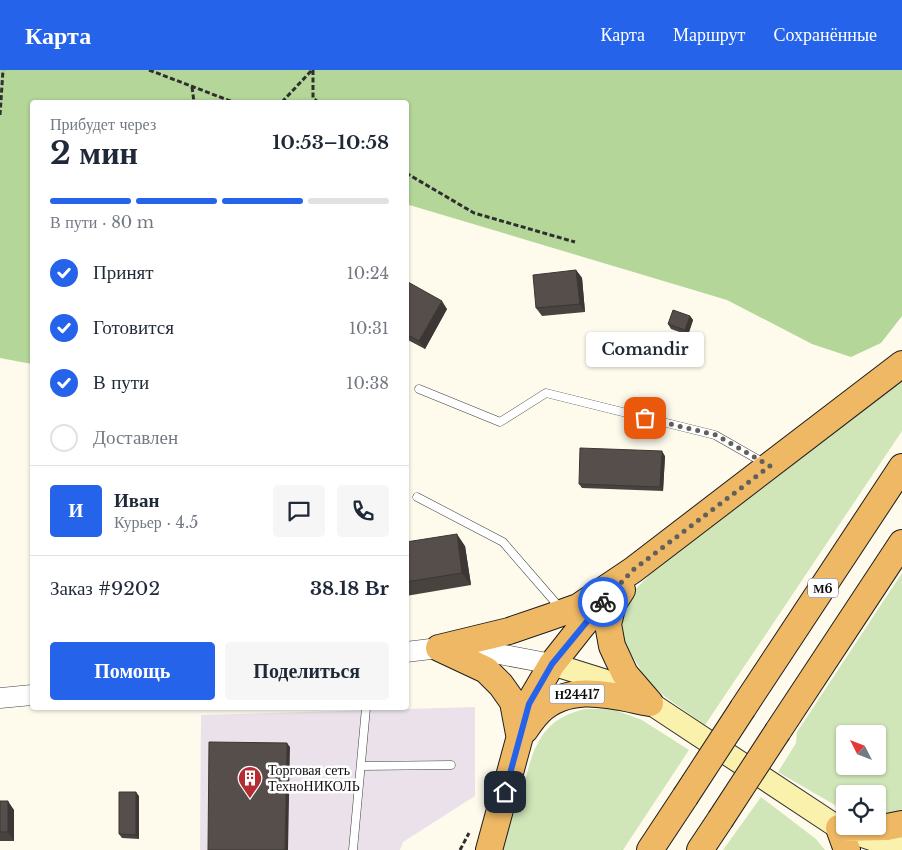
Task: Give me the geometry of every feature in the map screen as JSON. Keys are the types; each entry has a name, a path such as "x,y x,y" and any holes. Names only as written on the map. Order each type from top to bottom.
{"highway":[{"name":"Н24417","path":"650,703 625,674 612,646 608,624 614,604 633,570 902,364"},
{"name":"М6","path":"650,850 902,467"},
{"path":"700,850 902,543"},
{"path":"439,648 508,631 578,607 633,570"},
{"path":"520,737 529,704 552,664 601,603 633,570"},
{"path":"439,648 486,670 501,685 513,702 520,737"},
{"name":"Н24417","path":"489,850 520,737 540,712 556,700 574,694 602,693 650,703"},
{"path":"843,839 887,826 902,824"}],"main road":[{"path":"552,664 603,680 650,703"},
{"name":"Н24417","path":"650,703 843,839 902,846"}],"street":[{"path":"409,652 439,648 499,654 552,664"},
{"path":"0,698 30,694"}],"lane":[{"path":"419,389 500,422 546,393 716,435 770,466"},
{"path":"417,497 503,542 564,612"},
{"path":"352,850 366,710"},
{"path":"360,766 451,765"}],"path":[{"path":"0,115 3,70"},
{"path":"149,70 228,100"},
{"path":"284,100 312,70"},
{"path":"312,70 313,98 316,100"},
{"path":"192,87 194,100"},
{"path":"409,175 474,213 575,242"}],"shaded area":[{"path":"475,707 475,796 403,842 400,850 200,850 201,715"}],"green space":[{"path":"0,70 902,70 902,316 881,343 851,357 812,344 727,300 409,205 409,100 30,100 30,364 0,358"},
{"path":"902,382 902,431 705,725 664,696 646,679 624,642 622,614 634,591 660,564"},
{"path":"902,573 902,815 886,816 886,785 836,785 836,806 778,772 796,743 797,732"},
{"path":"585,709 612,709 642,720 689,750 623,850 501,850 513,805 520,802 529,766 538,743 553,724 574,712"},
{"path":"761,797 816,839 825,850 723,850"}],"building":[{"path":"576,270 580,304 536,308 533,275"},
{"path":"409,283 442,301 419,341 409,336"},
{"path":"673,310 690,316 685,330 668,324"},
{"path":"580,448 662,451 660,487 579,484"},
{"path":"457,534 462,573 409,582 409,542"},
{"name":"Торговая сеть ТехноНИКОЛЬ","path":"209,742 287,743 285,850 208,850"},
{"path":"119,792 136,792 136,835 119,834"},
{"path":"0,801 8,801 8,832 0,832"}],"way so far":[{"path":"603,602 633,570 770,466 716,435 645,418"}],"place":[{"name":"Comandir","path":"645,418"},
{"name":"Торговая сеть ТехноНИКОЛЬ","path":"250,799"}],"route":[{"path":"505,792 529,704 552,664 603,602"}]}
